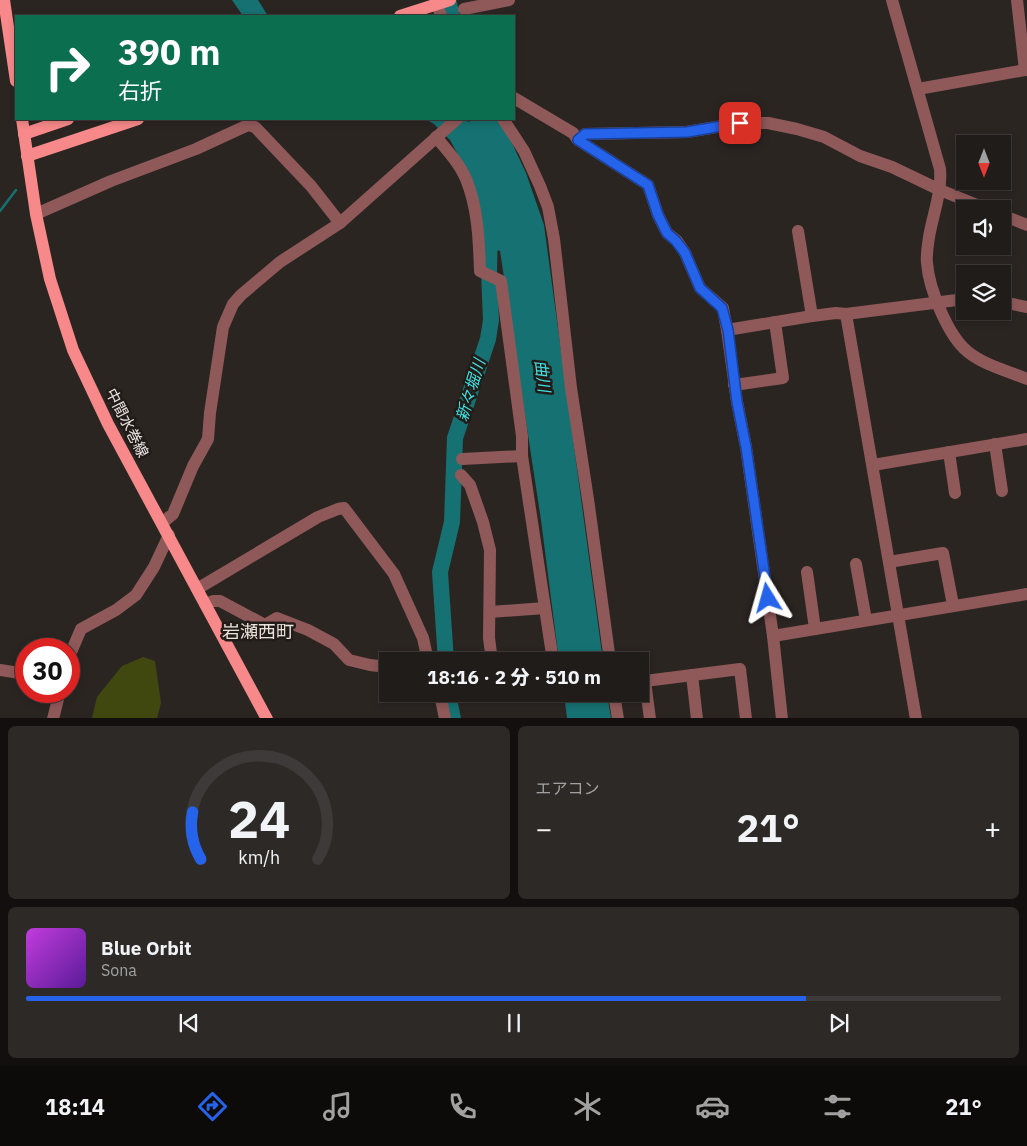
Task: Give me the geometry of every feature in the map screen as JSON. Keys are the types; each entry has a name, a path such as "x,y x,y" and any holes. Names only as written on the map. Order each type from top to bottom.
{"main road":[{"path":"7,0 15,71"},
{"path":"403,15 441,2"},
{"name":"中間水巻線","path":"22,120 36,214 50,279 73,350 108,424 267,718"},
{"path":"24,134 65,120"},
{"path":"27,156 135,120"}],"street":[{"path":"463,8 509,0"},
{"path":"892,0 940,169 940,190 929,236 928,274 947,325 958,342 969,353 981,360 1027,380"},
{"path":"918,89 1025,70 1017,0"},
{"path":"441,2 441,15"},
{"path":"515,99 573,133 578,140 648,185 658,215 667,233 685,253 700,288 722,308 728,330 734,385 746,447 773,636 782,718"},
{"path":"162,523 173,514 193,466 208,439 210,412 223,327 232,304 280,262 340,223 456,120"},
{"path":"504,120 524,151 548,207 554,239 571,388 609,652"},
{"path":"36,214 111,182 196,150 248,122 311,186 340,223"},
{"path":"578,140 585,134 687,132 740,123 768,123 824,137 860,156 892,167 965,200"},
{"path":"436,137 466,178 473,203 479,238 480,271 501,281 522,436 522,456 552,652"},
{"path":"1011,219 1027,226"},
{"path":"798,231 812,316"},
{"path":"728,330 812,316 836,313 846,314 956,300"},
{"path":"1011,304 1027,307"},
{"path":"846,314 916,718"},
{"path":"734,385 783,378 775,322"},
{"path":"872,465 1027,439"},
{"path":"995,444 1002,491"},
{"path":"949,452 955,493"},
{"path":"462,459 522,456"},
{"path":"461,475 470,485 483,522 490,550 489,638 491,652"},
{"path":"197,589 318,517 338,508 344,508 394,574 423,638 426,652"},
{"path":"76,638 80,629 116,610 136,594 154,566 169,535"},
{"path":"888,562 943,553 953,605"},
{"path":"856,564 866,620"},
{"path":"807,572 816,629"},
{"path":"773,636 1027,594"},
{"path":"205,604 220,601 264,625 277,618 308,630 334,644 349,660 379,666"},
{"path":"490,612 545,608"},
{"path":"650,718 645,681 740,669 746,718"},
{"path":"0,670 15,672"},
{"path":"692,675 698,718"},
{"path":"441,702 444,718"},
{"path":"615,702 618,718"},
{"path":"53,718 57,703"}],"green space":[{"path":"143,657 155,661 161,703 157,718 92,718 97,697 122,666"}],"water":[{"path":"232,0 258,0 267,15 242,15"},
{"name":"曲川","path":"427,120 465,120 469,122 471,120 499,120 502,122 526,173 544,225 602,652 558,652 541,520 500,251 485,247 474,184 450,140 434,124"},
{"path":"565,702 608,702 611,718 567,718"}],"waterway":[{"name":"新々堀川","path":"448,0 452,15"},
{"path":"0,211 16,190"},
{"name":"新々堀川","path":"445,652 440,572 452,522 455,438 488,339 491,320 490,227"},
{"name":"新々堀川","path":"450,702 453,718"}],"district":[{"name":"岩瀬西町","path":"258,632"}],"route":[{"path":"740,123 687,132 585,134 578,140 648,185 658,215 667,233 685,253 700,288 722,308 728,330 737,402 746,447 768,598"}]}
